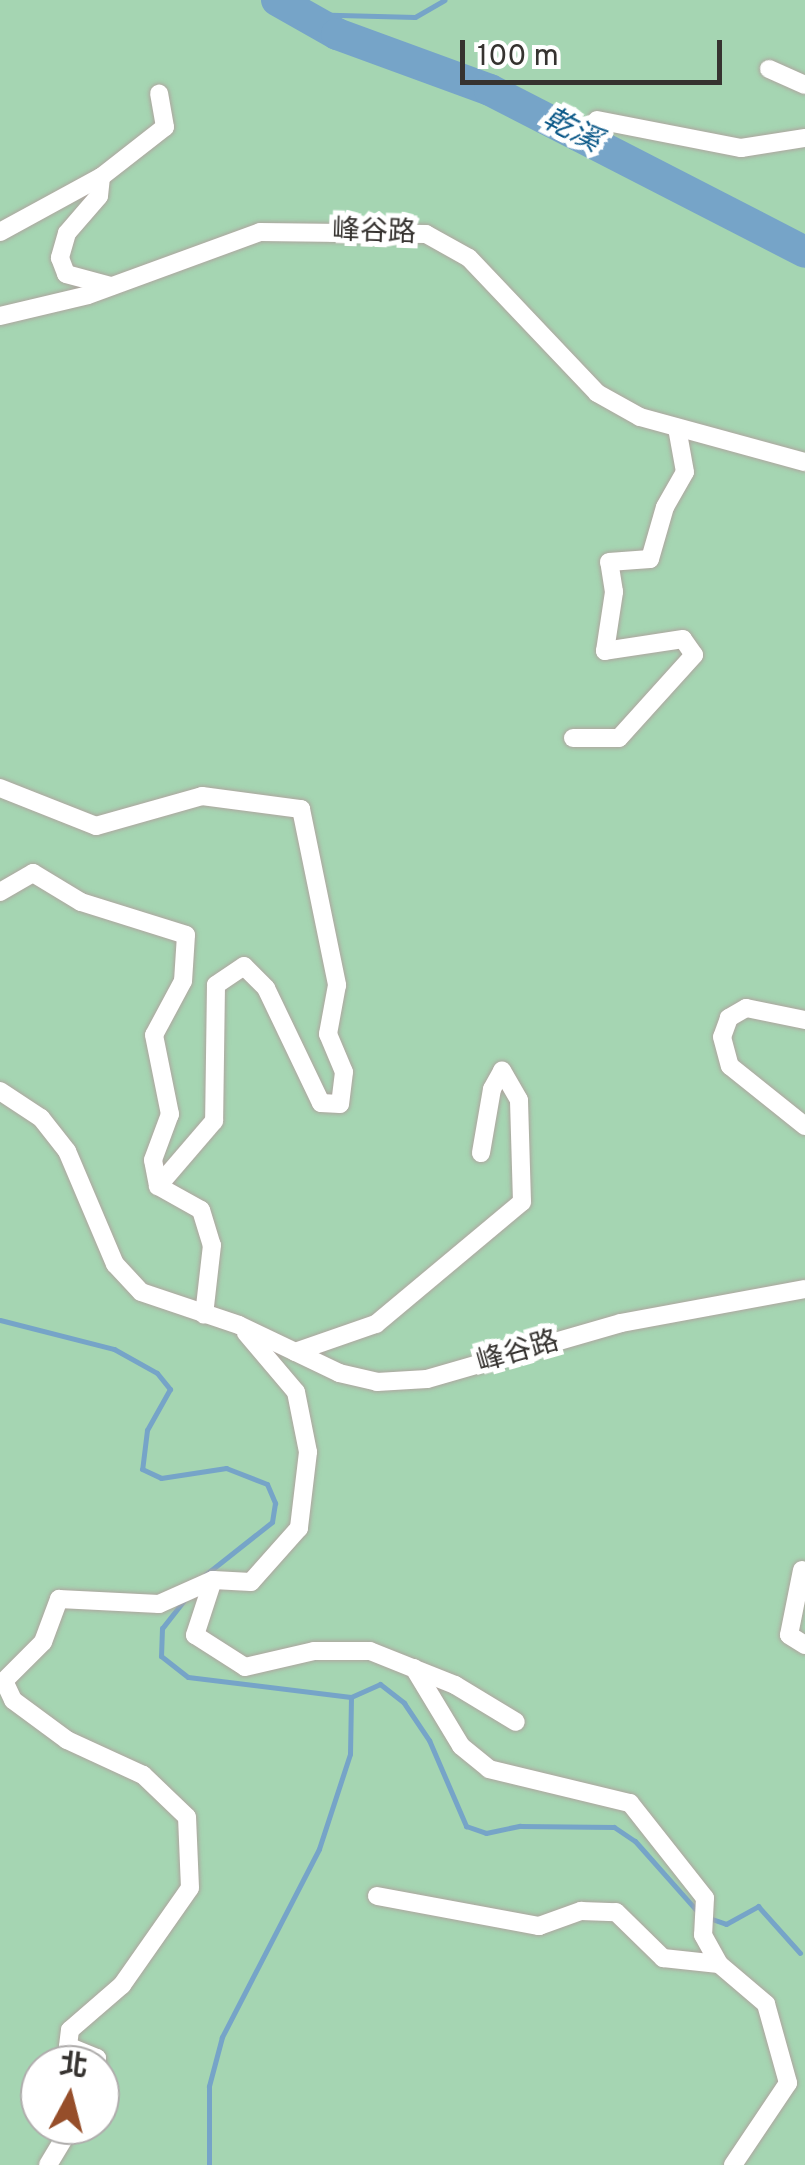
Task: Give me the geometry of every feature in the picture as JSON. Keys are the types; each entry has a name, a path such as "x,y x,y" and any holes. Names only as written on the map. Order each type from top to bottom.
{"street":[{"path":"769,69 805,85"},
{"path":"0,232 101,178 165,126 159,94"},
{"path":"597,120 741,148 805,138"},
{"path":"101,178 99,196 67,233 60,258 66,274 112,286"},
{"name":"峰谷路","path":"0,316 112,286 260,232 426,234 470,258 597,393 676,428 805,462"},
{"path":"573,738 619,738 694,655 683,640 606,651 614,592 609,562 650,560 665,507 685,472 676,428"},
{"path":"0,788 96,826 202,796 301,809 337,985 328,1034 344,1072 340,1104 321,1103 266,988 244,966 216,986 214,1121 158,1186"},
{"path":"0,892 33,873 81,902 186,935 184,982 154,1035 170,1114 153,1160 158,1186"},
{"path":"805,1020 746,1008 729,1018 722,1037 730,1066 805,1126"},
{"path":"295,1352 376,1324 522,1202 520,1100 502,1071 481,1154"},
{"name":"峰谷路","path":"0,1091 40,1118 67,1151 115,1264 141,1292 239,1325 295,1352 377,1382 427,1379 620,1323 805,1289"},
{"path":"158,1186 202,1210 212,1246 204,1314"},
{"path":"68,2045 70,2030 122,1985 190,1888 187,1817 143,1774 67,1740 13,1700 4,1681 43,1642 59,1599 159,1604 212,1581 251,1582 299,1528 308,1452 296,1392 239,1325"},
{"path":"802,1570 789,1635 805,1645"},
{"path":"212,1581 195,1636 244,1667 314,1652 370,1651 456,1684 516,1722"},
{"path":"414,1668 460,1746 490,1768 630,1803 671,1848 705,1903 704,1928 719,1964 766,2004 788,2082 733,2165"},
{"path":"377,1896 539,1926 581,1911 616,1912 663,1958 719,1964"}],"green space":[{"path":"0,0 805,0 805,2165 0,2165"}],"waterway":[{"name":"乾溪","path":"277,0 337,34 490,90 805,252"},
{"path":"302,14 415,17 445,0"},
{"path":"0,1320 114,1349 157,1373 170,1389 147,1430 142,1469 161,1478 226,1468 267,1484 275,1503 272,1522 205,1575"},
{"path":"185,1599 162,1628 161,1656 188,1677 351,1697 350,1754 319,1849 222,2037 209,2086 209,2165"},
{"path":"351,1697 380,1684 404,1703 429,1740 466,1826 486,1833 520,1826 614,1827 635,1841 699,1913"},
{"path":"709,1918 726,1924 758,1906 800,1953"}]}
